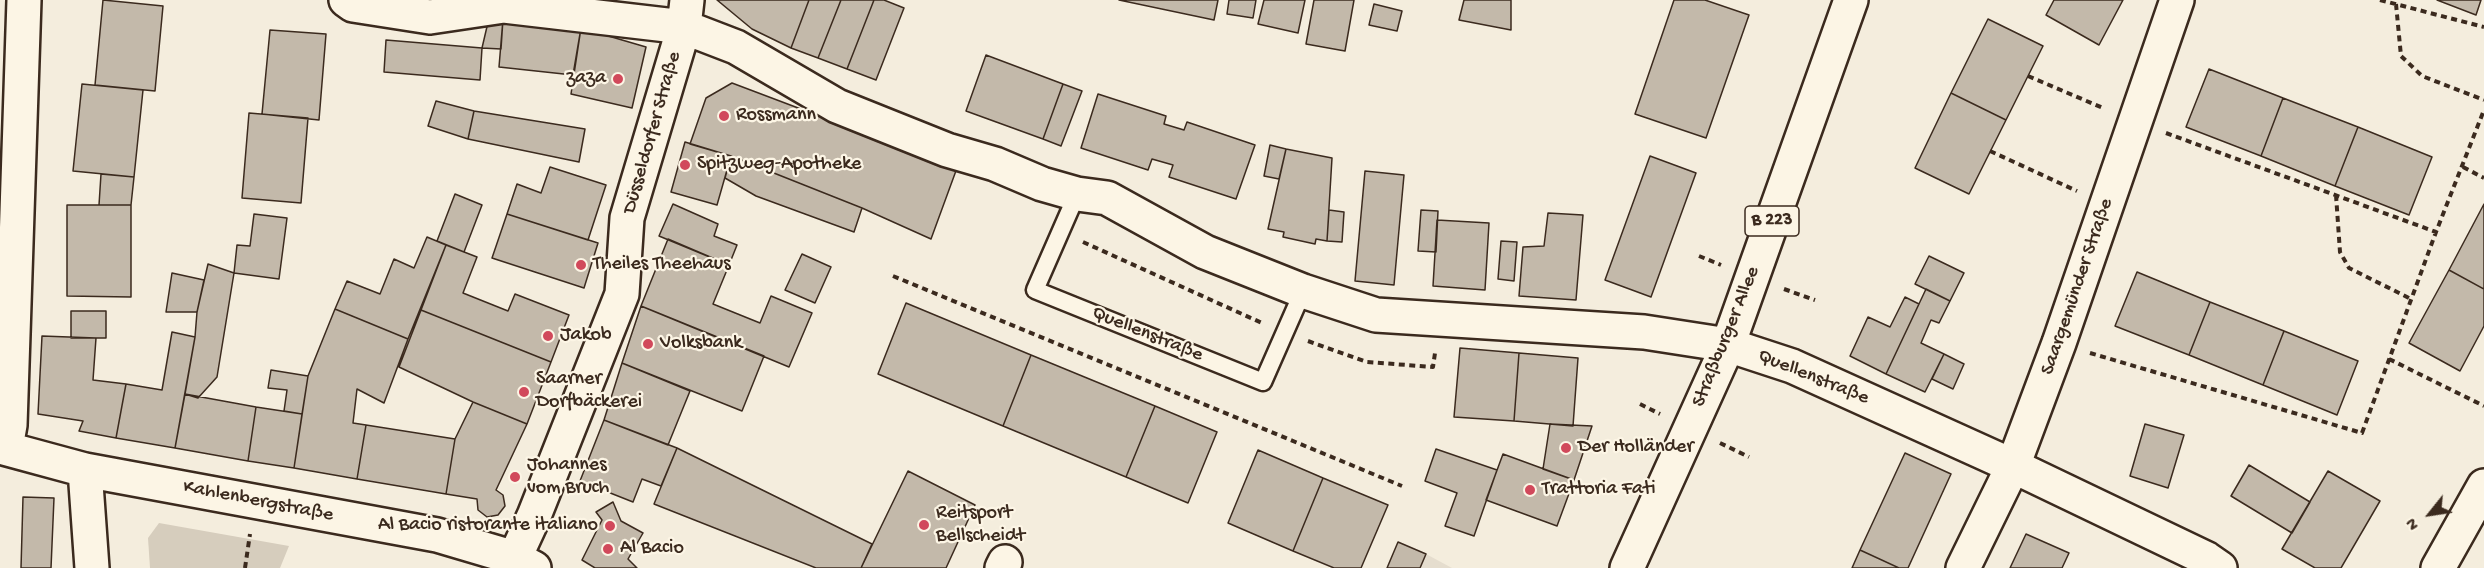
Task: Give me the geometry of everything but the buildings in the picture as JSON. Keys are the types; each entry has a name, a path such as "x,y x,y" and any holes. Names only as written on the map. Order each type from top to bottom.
{"street":[{"path":"3,448 10,425 11,77 24,0"},
{"name":"Quellenstraße","path":"346,0 353,5 430,17 504,6 686,13 736,47 837,106 947,150 995,164 1042,184 1077,194 1107,198 1205,252 1303,291 1376,315 1644,333 1728,345 1792,366 2013,466 2207,559 2220,568"},
{"name":"Straßburger Allee","path":"1627,568 1728,345 1851,0"},
{"name":"Saargemünder Straße","path":"1963,568 2013,466 2059,344 2177,0"},
{"name":"Düsseldorfer Straße","path":"520,565 534,516 622,294 627,218 686,13"},
{"name":"Kahlenbergstraße","path":"3,448 86,470 437,536 520,565"},
{"path":"86,470 92,568"},
{"path":"2414,568 2450,564 2484,486"}],"lane":[{"name":"Quellenstraße","path":"1077,194 1035,290 1263,382 1303,291"}],"path":[{"path":"2380,0 2484,27"},
{"path":"2396,4 2401,56 2422,76 2484,100"},
{"path":"2028,76 2135,121 2436,232"},
{"path":"2059,344 2362,433 2411,298 2484,110"},
{"path":"1990,151 2106,205"},
{"path":"2463,167 2484,178"},
{"path":"2336,195 2340,252 2349,268 2411,298"},
{"path":"1061,232 1284,333 1367,362 1433,367"},
{"path":"893,276 1402,486"},
{"path":"2389,359 2484,406"},
{"path":"245,568 250,534"}],"shaded area":[{"path":"159,523 289,546 280,568 150,568 148,538"},
{"path":"1398,542 1426,554 1452,568 1388,568"}],"place":[{"name":"zaza","path":"618,79"},
{"name":"Rossmann","path":"724,116"},
{"name":"Spitzweg-Apotheke","path":"685,165"},
{"name":"Theiles Theehaus","path":"581,265"},
{"name":"Jakob","path":"548,336"},
{"name":"Volksbank","path":"648,344"},
{"name":"Saarner Dorfbäckerei","path":"524,392"},
{"name":"Der Holländer","path":"1566,448"},
{"name":"Johannes vom Bruch","path":"515,477"},
{"name":"Trattoria Fati","path":"1530,490"},
{"name":"Reitsport Bellscheidt","path":"924,525"},
{"name":"Al Bacio ristorante italiano","path":"610,526"},
{"name":"Al Bacio","path":"608,549"}]}
